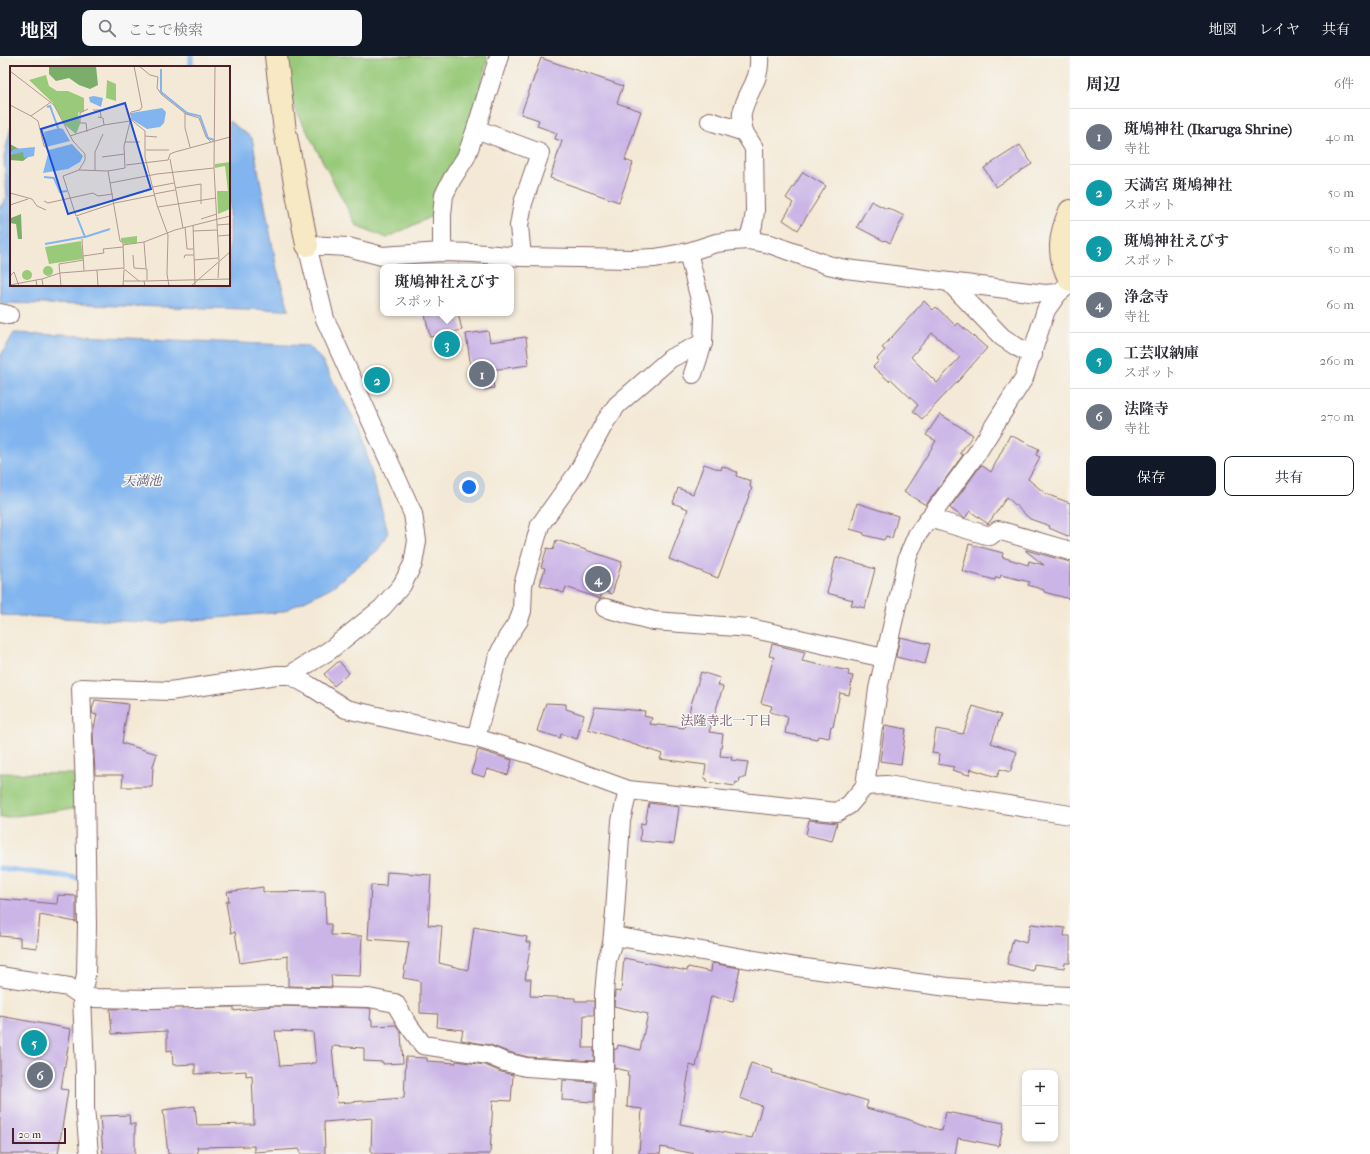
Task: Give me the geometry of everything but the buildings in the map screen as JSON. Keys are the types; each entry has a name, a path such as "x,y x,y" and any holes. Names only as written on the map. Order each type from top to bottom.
{"street":[{"path":"276,56 285,131 307,245 325,319 413,514 417,541 411,570 402,585 382,608 330,650 290,675"},
{"path":"442,252 442,215 444,195 466,157 499,56"},
{"path":"748,240 753,225 755,211 754,148 744,132 741,114 755,83 760,67 759,56"},
{"path":"710,121 744,132"},
{"path":"476,129 540,153 523,203 519,226 522,257"},
{"path":"89,1154 85,1107 82,996 86,974 87,912 85,788 81,688 170,691 276,675 290,675 310,686 346,710 476,738 534,755 628,790 836,812 849,805 865,786 878,689 908,556 917,535 977,453 1024,378 1033,355 1046,310 1066,286 1065,272 1061,258 1061,240 1064,225 1070,211"},
{"path":"307,245 348,247 382,256 442,252 522,257 632,259 655,258 688,252 716,243 733,240 748,240 770,244 828,265 846,269 1045,294 1066,286"},
{"path":"688,252 704,316 703,343 693,374"},
{"path":"948,282 1002,337 1033,355"},
{"path":"476,738 498,656 507,638 519,620 522,611 523,585 540,525 578,472 605,422 617,405 671,358 703,343"},
{"path":"929,518 990,536 998,530 1070,551"},
{"path":"605,608 654,621 750,628 884,658"},
{"path":"865,786 887,785 1070,815"},
{"path":"603,1154 605,1091 604,994 607,960 613,936 621,821 628,790"},
{"path":"613,936 797,967 948,987 1070,996"},
{"path":"0,976 69,987 82,996 92,998 152,999 273,996 369,998 395,1003 423,1045 488,1055 505,1062 526,1067 604,1072"}],"green space":[{"path":"286,56 487,56 465,146 432,216 387,238 356,225 288,95"},
{"path":"0,773 75,774 76,808 0,818"}],"water":[{"path":"230,122 252,138 277,269 289,310 3,303 0,301 0,207 7,197 4,157 10,130 10,286 230,286"},
{"name":"天満池","path":"14,333 308,346 321,359 359,428 388,532 378,550 332,587 282,612 162,623 0,615 0,357"}],"waterway":[{"path":"191,56 191,66"},
{"path":"0,868 78,878"}],"place":[{"name":"斑鳩神社えびす","path":"447,344"},
{"name":"斑鳩神社 (Ikaruga Shrine)","path":"482,374"},
{"name":"天満宮 斑鳩神社","path":"377,380"},
{"name":"浄念寺","path":"598,579"},
{"name":"工芸収納庫","path":"34,1043"},
{"name":"法隆寺","path":"40,1075"}],"district":[{"name":"法隆寺北一丁目","path":"726,720"}]}
